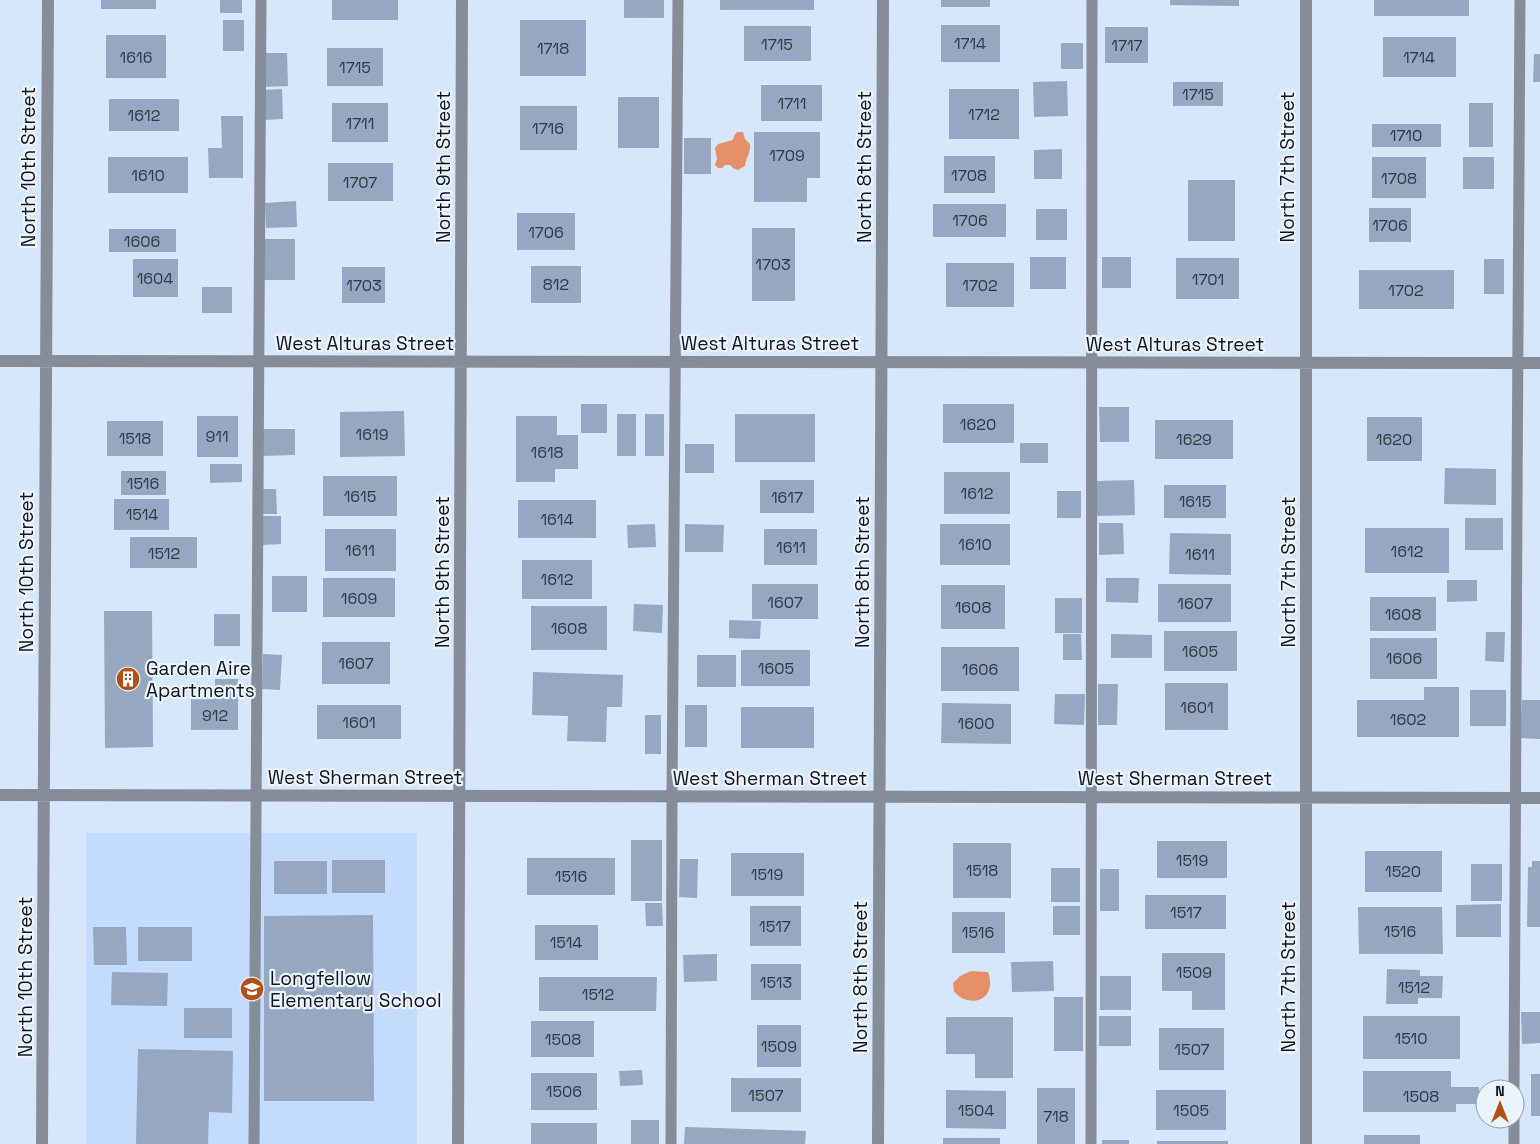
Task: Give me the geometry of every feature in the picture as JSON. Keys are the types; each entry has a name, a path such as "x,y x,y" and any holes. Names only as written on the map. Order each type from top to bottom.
{"street":[{"name":"North 10th Street","path":"42,1144 48,0"},
{"name":"North 9th Street","path":"458,1144 462,0"},
{"name":"North 8th Street","path":"878,1144 883,0"},
{"name":"North 7th Street","path":"1306,0 1306,1144"},
{"name":"West Alturas Street","path":"0,361 1540,363"},
{"name":"West Sherman Street","path":"0,796 1540,798"}],"lane":[{"path":"254,1144 261,0"},
{"path":"671,1144 678,0"},
{"path":"1091,1144 1092,0"},
{"path":"1514,1079 1514,797 1520,0"},
{"path":"1514,1129 1514,1144"}],"shaded area":[{"path":"737,132 743,132 745,139 750,144 745,166 738,170 730,165 718,168 715,165 717,159 715,148 718,144 733,140"},
{"name":"Longfellow Elementary School","path":"86,833 417,833 417,1144 86,1144"},
{"path":"971,971 988,972 990,985 986,995 971,1001 954,992 953,983 960,976"}],"building":[{"path":"101,0 156,0 156,9 101,9"},
{"path":"220,0 242,0 242,13 220,13"},
{"path":"332,0 398,0 398,20 332,20"},
{"path":"624,0 664,0 664,18 624,18"},
{"path":"720,0 814,0 814,10 720,10"},
{"path":"941,0 990,0 990,7 941,7"},
{"path":"1170,0 1239,0 1239,6 1170,5"},
{"path":"1374,0 1469,0 1469,16 1374,16"},
{"path":"223,20 244,20 244,51 223,51"},
{"path":"520,20 586,20 586,76 520,76"},
{"path":"941,25 1000,25 1000,62 941,62"},
{"path":"744,26 811,26 811,61 744,61"},
{"path":"1105,27 1148,27 1148,63 1105,63"},
{"path":"106,35 166,35 166,78 106,78"},
{"path":"1383,37 1456,37 1456,77 1383,77"},
{"path":"1061,43 1083,43 1083,69 1061,69"},
{"path":"327,48 383,48 383,86 327,86"},
{"path":"262,53 287,53 288,86 263,87"},
{"path":"1534,54 1540,54 1540,82 1533,82"},
{"path":"1067,81 1068,116 1034,117 1033,82"},
{"path":"1173,82 1223,82 1223,106 1173,106"},
{"path":"761,85 822,85 822,121 761,121"},
{"path":"282,89 283,119 263,120 262,90"},
{"path":"949,89 1019,89 1019,139 949,139"},
{"path":"618,97 659,97 659,148 618,148"},
{"path":"109,99 179,99 179,131 109,131"},
{"path":"332,103 388,103 388,142 332,142"},
{"path":"1469,103 1493,103 1493,147 1469,147"},
{"path":"520,106 577,106 577,150 520,150"},
{"path":"221,116 243,116 243,178 209,178 208,148 222,148"},
{"path":"1372,124 1441,124 1441,147 1372,147"},
{"path":"754,132 820,132 820,178 807,178 807,202 754,202"},
{"path":"684,138 711,138 711,174 684,174"},
{"path":"1062,149 1062,179 1034,179 1034,150"},
{"path":"944,156 995,156 995,193 944,193"},
{"path":"108,157 188,157 188,193 108,193"},
{"path":"1372,157 1426,157 1426,198 1372,198"},
{"path":"1463,157 1494,157 1494,189 1463,189"},
{"path":"328,163 393,163 393,201 328,201"},
{"path":"1188,180 1235,180 1235,241 1188,241"},
{"path":"296,201 297,227 266,228 265,203"},
{"path":"933,204 1006,204 1006,237 933,237"},
{"path":"1369,208 1411,208 1411,242 1369,242"},
{"path":"1036,209 1067,209 1067,240 1036,240"},
{"path":"517,213 575,213 575,250 517,250"},
{"path":"752,228 795,228 795,301 752,301"},
{"path":"109,229 176,229 176,252 109,252"},
{"path":"264,239 295,239 295,280 264,280"},
{"path":"1030,257 1066,257 1066,289 1030,289"},
{"path":"1102,257 1131,257 1131,288 1102,288"},
{"path":"1176,258 1239,258 1239,299 1176,299"},
{"path":"133,259 178,259 178,297 133,297"},
{"path":"1484,259 1504,259 1504,294 1484,294"},
{"path":"946,263 1014,263 1014,307 946,307"},
{"path":"531,266 581,266 581,303 531,303"},
{"path":"342,267 385,267 385,303 342,303"},
{"path":"1359,270 1454,270 1454,309 1359,309"},
{"path":"202,287 232,287 232,313 202,313"},
{"path":"581,404 607,404 607,433 581,433"},
{"path":"943,404 1014,404 1014,443 943,443"},
{"path":"1099,407 1129,407 1129,442 1100,442"},
{"path":"404,411 405,456 340,457 340,412"},
{"path":"617,414 636,414 636,456 617,456"},
{"path":"645,414 664,414 664,456 645,456"},
{"path":"735,414 815,414 815,462 735,462"},
{"path":"197,416 238,416 238,457 197,457"},
{"path":"516,416 557,416 557,435 578,435 578,469 555,469 555,482 516,482"},
{"path":"1367,417 1422,417 1422,461 1367,461"},
{"path":"1155,420 1233,420 1233,459 1155,459"},
{"path":"107,421 163,421 163,456 107,456"},
{"path":"262,429 295,429 295,455 263,456"},
{"path":"1020,443 1048,443 1048,463 1020,463"},
{"path":"685,444 714,444 714,473 685,473"},
{"path":"210,464 242,464 242,482 210,483"},
{"path":"1445,468 1496,469 1496,505 1444,504"},
{"path":"121,471 166,471 166,495 121,495"},
{"path":"944,472 1010,472 1010,514 944,514"},
{"path":"323,476 397,476 397,516 323,516"},
{"path":"760,480 814,480 814,513 760,513"},
{"path":"1134,480 1135,515 1097,516 1097,481"},
{"path":"1164,485 1226,485 1226,518 1164,518"},
{"path":"263,489 276,489 277,514 263,514"},
{"path":"1057,491 1081,491 1081,518 1057,518"},
{"path":"114,499 169,499 169,530 114,530"},
{"path":"518,500 596,500 596,538 518,538"},
{"path":"262,516 281,516 281,544 262,545"},
{"path":"1465,518 1503,518 1503,550 1465,550"},
{"path":"1099,523 1123,523 1124,554 1099,555"},
{"path":"655,524 656,547 628,548 627,525"},
{"path":"685,524 724,525 723,552 685,552"},
{"path":"940,524 1010,524 1010,565 940,565"},
{"path":"1365,528 1449,528 1449,573 1365,573"},
{"path":"325,529 396,529 396,571 325,571"},
{"path":"764,529 817,529 817,565 764,565"},
{"path":"1170,533 1231,534 1231,575 1169,574"},
{"path":"130,537 197,537 197,568 130,568"},
{"path":"522,560 592,560 592,599 522,599"},
{"path":"272,576 307,576 307,612 272,612"},
{"path":"323,578 395,578 395,617 323,617"},
{"path":"1106,578 1139,578 1138,603 1106,602"},
{"path":"1447,580 1477,580 1477,601 1447,602"},
{"path":"752,584 818,584 818,619 752,619"},
{"path":"1158,584 1231,584 1231,622 1158,622"},
{"path":"941,585 1005,585 1005,629 941,629"},
{"path":"1370,597 1436,597 1436,631 1370,631"},
{"path":"1055,598 1082,598 1082,633 1055,633"},
{"path":"634,604 663,605 662,633 633,631"},
{"path":"531,606 607,606 607,650 531,650"},
{"name":"Garden Aire Apartments","path":"104,611 152,611 153,747 105,748"},
{"path":"214,614 240,614 240,646 214,646"},
{"path":"729,620 761,621 760,639 729,638"},
{"path":"1164,631 1237,631 1237,671 1164,671"},
{"path":"1486,632 1505,632 1504,662 1485,661"},
{"path":"1063,634 1081,634 1082,660 1063,660"},
{"path":"1111,634 1152,635 1152,658 1111,658"},
{"path":"1370,638 1437,638 1437,679 1370,679"},
{"path":"322,642 390,642 390,684 322,684"},
{"path":"941,647 1019,647 1019,691 941,691"},
{"path":"741,650 810,650 810,686 741,686"},
{"path":"263,654 282,655 280,690 262,689"},
{"path":"697,655 736,655 736,687 697,687"},
{"path":"533,672 623,675 622,707 607,707 606,742 567,741 568,716 532,715"},
{"path":"215,679 238,679 238,730 191,730 191,699 215,699"},
{"path":"1165,683 1228,683 1228,730 1165,730"},
{"path":"1098,684 1118,684 1117,725 1098,725"},
{"path":"1424,687 1459,687 1459,737 1357,737 1357,700 1424,700"},
{"path":"1470,690 1506,690 1506,726 1470,726"},
{"path":"1055,694 1085,694 1084,725 1054,724"},
{"path":"1522,700 1540,700 1540,739 1520,738"},
{"path":"942,703 1011,704 1011,744 941,743"},
{"path":"317,705 401,705 401,739 317,739"},
{"path":"685,705 707,705 707,747 685,747"},
{"path":"741,707 814,707 814,748 741,748"},
{"path":"645,715 661,715 661,754 645,754"},
{"path":"631,840 662,840 662,901 631,901"},
{"path":"1157,841 1227,841 1227,878 1157,878"},
{"path":"953,843 1011,843 1011,898 953,898"},
{"path":"1365,851 1442,851 1442,892 1365,892"},
{"path":"731,853 804,853 804,896 731,896"},
{"path":"527,858 615,858 615,895 527,895"},
{"path":"680,859 698,859 697,898 679,897"},
{"path":"332,860 385,860 385,893 332,893"},
{"path":"274,861 327,861 327,894 274,894"},
{"path":"1532,861 1540,861 1540,927 1527,927 1528,867 1532,867"},
{"path":"1471,864 1502,864 1502,901 1471,901"},
{"path":"1051,868 1080,868 1080,902 1051,902"},
{"path":"1100,869 1119,869 1119,911 1100,911"},
{"path":"1145,895 1226,895 1226,929 1145,929"},
{"path":"645,903 662,903 663,926 646,926"},
{"path":"1501,904 1501,937 1456,937 1456,905"},
{"path":"750,906 801,906 801,946 750,946"},
{"path":"1053,906 1080,906 1080,935 1053,935"},
{"path":"1358,907 1442,907 1443,954 1359,954"},
{"path":"952,912 1005,912 1005,953 952,953"},
{"path":"373,915 374,1101 264,1101 264,916"},
{"path":"535,925 598,925 598,960 535,960"},
{"path":"93,927 126,927 127,965 94,965"},
{"path":"138,927 192,927 192,961 138,961"},
{"path":"1162,953 1225,953 1225,1010 1192,1010 1192,991 1162,991"},
{"path":"717,954 717,981 684,982 683,955"},
{"path":"1053,961 1054,991 1012,992 1011,962"},
{"path":"751,964 801,964 801,1000 751,1000"},
{"path":"1387,969 1420,970 1420,976 1443,976 1442,998 1418,998 1418,1004 1386,1004"},
{"path":"112,972 168,973 167,1006 111,1005"},
{"path":"1100,976 1131,976 1131,1010 1100,1010"},
{"path":"539,977 657,977 656,1011 539,1011"},
{"path":"1054,997 1083,997 1083,1051 1054,1051"},
{"path":"184,1008 232,1008 232,1038 184,1038"},
{"path":"1521,1012 1540,1012 1540,1043 1522,1044"},
{"path":"1099,1016 1131,1016 1131,1046 1099,1046"},
{"path":"1363,1016 1460,1016 1460,1059 1363,1059"},
{"path":"946,1017 1013,1017 1013,1078 975,1078 975,1054 946,1054"},
{"path":"531,1021 594,1021 594,1057 531,1057"},
{"path":"757,1025 801,1025 801,1067 757,1067"},
{"path":"1159,1028 1224,1028 1224,1070 1159,1070"},
{"path":"138,1049 233,1051 232,1113 209,1112 208,1144 136,1144"},
{"path":"642,1070 643,1085 620,1086 619,1071"},
{"path":"1363,1071 1451,1071 1451,1087 1475,1087 1475,1104 1456,1104 1456,1112 1363,1112"},
{"path":"531,1073 597,1073 597,1110 531,1110"},
{"path":"1531,1074 1540,1074 1540,1116 1531,1116"},
{"path":"731,1078 801,1078 801,1112 731,1112"},
{"path":"1037,1088 1075,1088 1075,1144 1037,1144"},
{"path":"946,1090 1006,1091 1006,1129 946,1128"},
{"path":"1156,1090 1226,1090 1226,1130 1156,1130"},
{"path":"631,1120 659,1120 659,1144 631,1144"},
{"path":"531,1123 597,1123 597,1144 531,1144"},
{"path":"685,1127 806,1131 805,1144 684,1144"},
{"path":"1364,1135 1420,1135 1420,1144 1364,1144"},
{"path":"943,1138 1000,1138 1000,1144 943,1144"},
{"path":"1102,1140 1129,1140 1129,1144 1102,1144"},
{"path":"1157,1141 1228,1141 1228,1144 1157,1144"}],"place":[{"name":"Garden Aire Apartments","path":"128,679"},
{"name":"Longfellow Elementary School","path":"252,989"}]}
